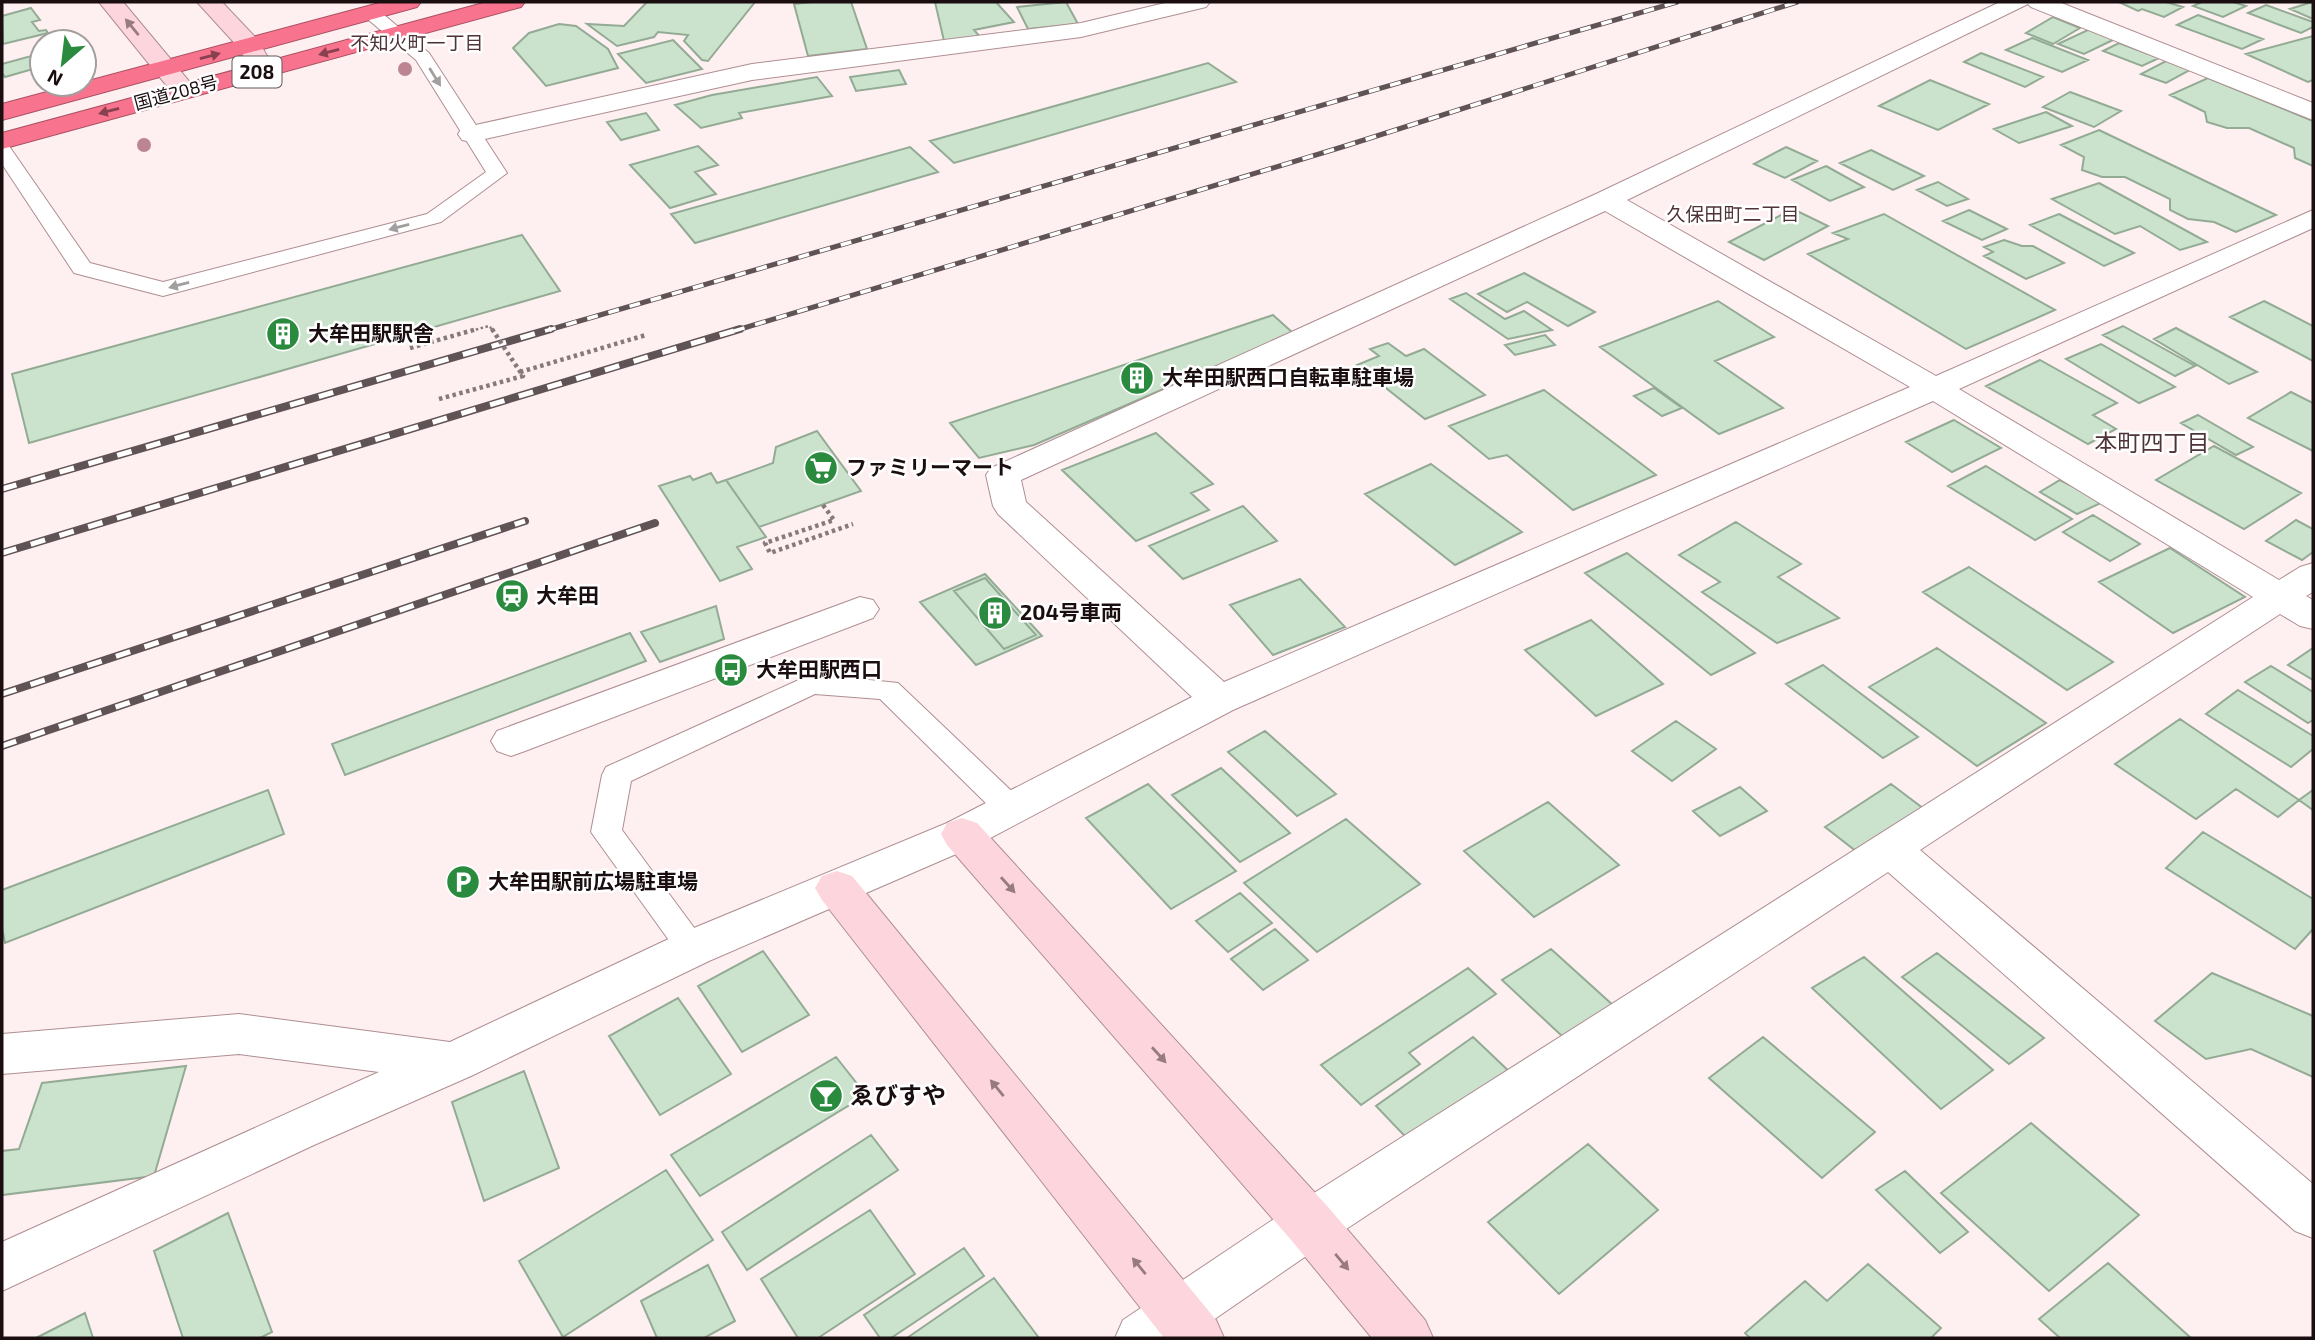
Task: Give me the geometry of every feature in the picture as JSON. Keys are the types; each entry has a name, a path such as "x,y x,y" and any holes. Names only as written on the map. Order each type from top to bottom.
{"highway":[{"name":"国道208号","path":"2,112 409,2"},
{"name":"国道208号","path":"2,141 513,2"}],"street":[{"path":"111,2 184,91"},
{"path":"209,2 249,45 262,70"},
{"path":"471,134 752,72 1081,30 1198,2"},
{"path":"1219,701 1010,506 1003,475 1606,200 2018,2"},
{"path":"2039,2 2313,112"},
{"path":"837,888 1172,1330 1310,1224 1888,848 2302,596 1606,200"},
{"path":"2,1267 297,1130 454,1062 693,948 962,834 1219,701 1935,388 2313,218"},
{"path":"511,741 860,609"},
{"path":"962,834 1310,1224 1406,1338"},
{"path":"1888,848 2313,1215"},
{"path":"2,1054 239,1034 454,1062"}],"lane":[{"path":"2,150 82,268 163,289 434,218 497,173 423,57 370,12"},
{"path":"693,948 606,832 617,775 812,684 888,691 1010,808"}],"path":[{"path":"410,348 489,326 523,376 439,400"},
{"path":"520,372 646,335"},
{"path":"823,505 834,520 765,544 770,553 853,524"}],"building":[{"path":"647,2 755,2 708,61 702,60 684,41 688,35 658,32 654,37 617,46 587,24 624,26"},
{"path":"851,2 867,49 808,56 794,4"},
{"path":"935,2 996,2 1014,22 974,30 981,38 944,41"},
{"path":"1066,2 1078,24 1028,29 1017,7"},
{"path":"2119,2 2166,2 2183,7 2164,17 2142,9 2138,11"},
{"path":"2202,2 2233,2 2246,6 2223,17 2193,6"},
{"path":"2312,2 2313,19 2290,9"},
{"path":"2266,5 2313,22 2313,27 2301,33 2248,13"},
{"path":"31,8 40,20 32,22 37,28 28,28 28,38 3,44 2,16"},
{"path":"2198,15 2263,39 2242,49 2177,25"},
{"path":"2053,17 2080,28 2053,44 2026,33"},
{"path":"559,24 576,26 608,49 618,68 546,86 513,48 529,33"},
{"path":"2090,29 2115,39 2084,54 2058,44"},
{"path":"2313,36 2313,80 2308,82 2246,54"},
{"path":"2032,38 2088,60 2062,72 2006,50"},
{"path":"673,40 702,69 646,83 618,54"},
{"path":"2119,43 2159,58 2142,66 2103,51"},
{"path":"1981,53 2043,77 2025,87 1964,62"},
{"path":"28,57 28,70 5,77 2,64"},
{"path":"2166,61 2190,70 2166,83 2141,74"},
{"path":"1208,63 1236,82 954,163 930,141"},
{"path":"899,70 906,84 856,91 850,77"},
{"path":"817,77 832,96 739,113 742,118 701,128 675,105 712,95"},
{"path":"2208,78 2313,121 2313,166 2295,158 2294,148 2249,128 2227,128 2207,122 2205,112 2170,95"},
{"path":"1930,80 1989,104 1938,130 1879,106"},
{"path":"2070,92 2121,111 2094,127 2043,107"},
{"path":"2046,112 2072,126 2019,143 1994,129"},
{"path":"646,113 659,130 621,140 607,122"},
{"path":"2099,130 2276,215 2236,232 2214,222 2188,219 2170,210 2170,199 2125,177 2102,177 2082,170 2084,157 2061,145"},
{"path":"698,146 718,165 695,172 716,194 670,208 630,165"},
{"path":"910,147 938,172 695,243 671,214"},
{"path":"1786,147 1817,161 1785,178 1754,164"},
{"path":"1871,150 1924,176 1893,190 1840,163"},
{"path":"1826,166 1864,187 1830,201 1792,180"},
{"path":"1938,182 1968,199 1947,206 1917,190"},
{"path":"2099,183 2207,242 2180,250 2140,226 2115,234 2052,199"},
{"path":"1793,209 1828,226 1764,260 1729,242"},
{"path":"1969,210 2007,229 1982,240 1943,221"},
{"path":"1884,214 2055,310 1966,349 1808,254 1848,239 1833,233"},
{"path":"2059,214 2134,253 2104,266 2030,225"},
{"name":"大牟田駅駅舎","path":"522,235 560,291 29,443 12,374"},
{"path":"2004,240 2022,246 2033,246 2064,263 2026,279 1984,256 1993,252 1984,247"},
{"path":"1524,273 1595,312 1568,326 1527,302 1507,312 1478,294"},
{"path":"1466,293 1505,319 1524,311 1552,330 1508,339 1450,299"},
{"path":"1718,301 1774,337 1715,361 1783,408 1719,434 1600,347"},
{"path":"2264,301 2313,326 2313,361 2230,317"},
{"name":"大牟田駅西口自転車駐車場","path":"1273,315 1293,333 1034,445 979,458 950,423"},
{"path":"2123,326 2195,366 2175,376 2103,335"},
{"path":"2176,328 2257,372 2229,384 2154,339"},
{"path":"1545,335 1555,345 1515,355 1505,345"},
{"path":"1388,343 1406,356 1424,349 1485,395 1425,419 1357,365 1379,356 1370,349"},
{"path":"2101,344 2175,387 2139,403 2066,359"},
{"path":"2040,360 2117,403 2093,415 2116,429 2088,444 1986,386"},
{"path":"1654,388 1682,408 1662,416 1634,396"},
{"path":"1544,390 1656,475 1573,510 1507,455 1489,459 1449,426"},
{"path":"2291,392 2313,403 2313,451 2248,418"},
{"path":"2198,415 2253,447 2236,455 2181,423"},
{"path":"1954,420 2001,448 1952,472 1906,442"},
{"path":"817,431 861,491 759,527 726,480 773,463 776,447"},
{"path":"1156,433 1213,484 1191,493 1209,510 1136,541 1062,470"},
{"path":"2214,446 2301,493 2244,529 2156,480"},
{"path":"1431,464 1522,532 1455,565 1365,494"},
{"path":"1986,466 2072,519 2035,540 1948,486"},
{"path":"711,473 717,483 726,480 766,537 737,547 752,569 720,581 659,486 690,476 693,480"},
{"path":"2060,480 2103,502 2077,514 2040,492"},
{"path":"1243,506 1277,541 1183,579 1149,546"},
{"path":"2093,515 2140,544 2110,561 2063,532"},
{"path":"2296,520 2313,529 2313,552 2302,560 2266,541"},
{"path":"1736,522 1801,564 1778,577 1839,618 1777,643 1702,592 1720,582 1679,555"},
{"path":"2170,548 2245,597 2173,633 2099,582"},
{"path":"1627,553 1755,653 1711,675 1585,573"},
{"path":"1969,567 2113,662 2067,690 1923,592"},
{"path":"985,574 1042,636 976,665 920,602"},
{"name":"204号車両","path":"985,578 1036,635 1004,649 954,591"},
{"path":"1300,579 1345,627 1273,655 1230,605"},
{"path":"716,606 724,639 660,662 641,632"},
{"path":"1591,620 1663,684 1596,716 1525,650"},
{"path":"630,633 646,661 345,775 332,744"},
{"path":"1937,648 2046,723 1977,766 1869,687"},
{"path":"2313,648 2313,680 2288,665"},
{"path":"1823,665 1918,737 1883,758 1786,684"},
{"path":"2271,666 2313,692 2313,720 2308,723 2245,682"},
{"path":"2238,690 2313,736 2313,749 2291,767 2206,714"},
{"path":"2180,719 2299,800 2278,817 2236,789 2196,819 2115,764"},
{"path":"1676,721 1716,749 1672,781 1632,751"},
{"path":"1265,731 1336,794 1297,816 1228,752"},
{"path":"1221,768 1290,833 1240,862 1172,795"},
{"path":"1148,784 1236,871 1171,909 1086,818"},
{"path":"1891,784 1928,812 1861,855 1825,827"},
{"path":"1740,787 1767,811 1720,836 1693,811"},
{"path":"268,790 284,834 5,943 2,928 2,890"},
{"path":"2313,790 2313,810 2299,800"},
{"path":"1548,802 1619,865 1534,917 1464,851"},
{"path":"1346,819 1420,884 1317,952 1244,883"},
{"path":"2203,832 2313,899 2313,929 2295,949 2166,868"},
{"path":"1240,893 1272,923 1228,952 1196,921"},
{"path":"1275,929 1308,960 1263,990 1231,959"},
{"path":"1551,949 1626,1017 1578,1051 1502,980"},
{"path":"763,951 809,1015 742,1052 698,986"},
{"path":"1937,953 2044,1038 2009,1064 1902,977"},
{"path":"1864,957 1993,1070 1941,1109 1812,988"},
{"path":"1468,968 1496,994 1409,1053 1420,1064 1361,1105 1321,1065"},
{"path":"2212,973 2313,1016 2313,1077 2251,1049 2206,1059 2155,1021"},
{"path":"678,998 731,1074 660,1115 609,1036"},
{"path":"1473,1037 1515,1077 1418,1150 1376,1106"},
{"path":"1763,1037 1875,1132 1822,1178 1709,1078"},
{"path":"836,1057 866,1095 700,1196 671,1155"},
{"path":"186,1066 154,1176 2,1195 2,1151 19,1149 42,1083"},
{"path":"524,1071 559,1168 484,1201 452,1102"},
{"path":"2031,1123 2139,1215 2049,1291 1941,1193"},
{"path":"871,1135 898,1170 747,1270 722,1232"},
{"path":"1588,1144 1658,1210 1559,1294 1488,1222"},
{"path":"666,1170 713,1240 563,1337 519,1261"},
{"path":"1905,1171 1968,1232 1940,1253 1876,1190"},
{"path":"870,1210 915,1274 818,1338 798,1338 761,1279"},
{"path":"228,1213 272,1332 260,1338 183,1338 154,1251"},
{"path":"964,1248 984,1276 891,1338 880,1338 864,1315"},
{"path":"2108,1263 2191,1338 2060,1338 2039,1319"},
{"path":"1868,1264 1941,1328 1931,1338 1750,1338 1745,1333 1805,1281 1827,1301"},
{"path":"708,1265 735,1321 704,1338 657,1338 641,1301"},
{"path":"994,1278 1039,1338 907,1338"},
{"path":"85,1313 93,1338 36,1338"}],"railway":[{"path":"545,331 1677,2"},
{"path":"734,331 1342,147 1797,2"},
{"path":"2,489 551,329"},
{"path":"2,553 740,329"},
{"path":"2,694 525,521"},
{"path":"2,746 655,523"}],"place":[{"name":"大牟田駅駅舎","path":"283,334"},
{"name":"大牟田駅西口自転車駐車場","path":"1137,378"},
{"name":"ファミリーマート","path":"821,468"},
{"name":"大牟田","path":"512,596"},
{"name":"204号車両","path":"995,613"},
{"name":"大牟田駅西口","path":"731,670"},
{"name":"大牟田駅前広場駐車場","path":"463,882"},
{"name":"ゑびすや","path":"826,1096"}],"district":[{"name":"不知火町一丁目","path":"417,43"},
{"name":"久保田町二丁目","path":"1733,214"},
{"name":"本町四丁目","path":"2152,443"}]}
